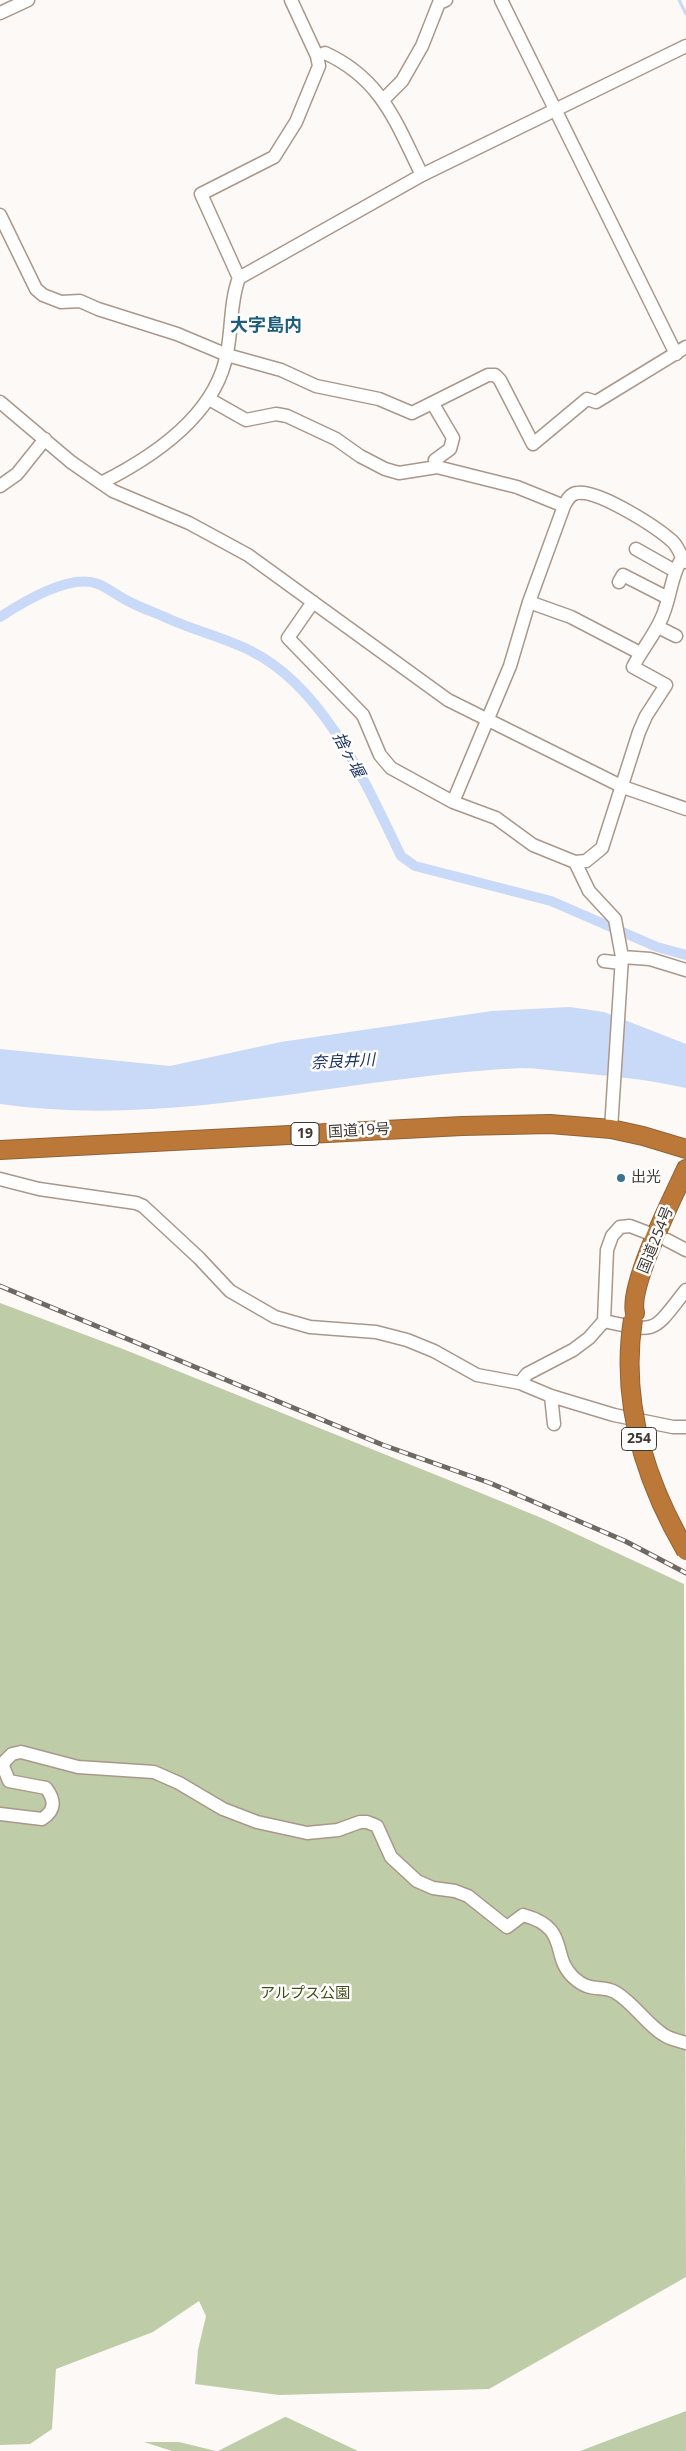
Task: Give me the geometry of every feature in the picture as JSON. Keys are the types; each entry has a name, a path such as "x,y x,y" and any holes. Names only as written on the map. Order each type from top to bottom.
{"highway":[{"name":"国道19号","path":"0,1150 462,1126 550,1124 610,1129 643,1136 686,1149"},
{"name":"国道254号","path":"661,1238 686,1169"},
{"name":"国道254号","path":"686,1199 661,1238 641,1276 633,1305 634,1316 628,1371 635,1426 657,1493 686,1551"}],"street":[{"path":"0,14 28,0"},
{"path":"101,483 130,469 176,435 209,399 220,379 227,355 239,278 201,194 274,156 296,122 319,66 317,56 291,0"},
{"path":"384,99 399,86 422,46 439,3 446,0"},
{"path":"0,215 36,289 43,295 61,302 87,303 98,309 177,334 227,355 281,370 333,390 357,392 379,398 412,414 488,376 494,375 500,380 533,444 587,399 596,402 681,350 501,0"},
{"path":"239,278 422,175 686,46"},
{"path":"317,56 325,53 345,62 357,71 384,99 422,175"},
{"path":"209,399 246,420 276,414 288,416 336,439 360,456 385,470 399,473 437,467 517,487 564,506"},
{"path":"0,402 71,462 101,483 189,523 248,555 448,700 623,787 686,809"},
{"path":"433,404 453,438 450,449 435,460 437,467"},
{"path":"0,486 18,474 45,439"},
{"path":"313,602 288,638 363,715 380,755 391,768 453,802 496,818 533,845 575,862 586,861 602,848 639,732 646,716 666,685 633,667 658,627 675,571 684,560 675,544 636,515 616,505 583,493 576,493 569,497 529,602 510,666 453,802"},
{"path":"636,549 675,571"},
{"path":"619,582 623,574 668,598"},
{"path":"529,602 571,617 640,653"},
{"path":"658,627 676,636"},
{"path":"575,862 588,891 615,919 618,938 621,963 610,1129"},
{"path":"604,961 621,963 650,959 686,970"},
{"path":"0,1179 39,1189 136,1203 143,1206 199,1258 230,1291 275,1317 310,1327 376,1332 407,1340 434,1351 477,1375 520,1383 551,1396 614,1415 674,1427 686,1427"},
{"path":"520,1383 527,1374 573,1350 589,1338 604,1321 607,1250 612,1236 620,1227 630,1226 686,1250"},
{"path":"604,1321 641,1330 659,1324 686,1290"},
{"path":"551,1396 554,1424"},
{"path":"0,1814 42,1819 53,1808 54,1799 46,1788 9,1780 5,1774 3,1766 5,1761 12,1754 21,1752 78,1767 154,1772 178,1783 222,1809 257,1822 307,1833 338,1830 360,1822 367,1822 377,1826 391,1857 417,1881 433,1888 455,1891 468,1896 507,1927 523,1915 548,1927 558,1938 565,1967 572,1976 584,1986 614,1990 630,2002 664,2035 686,2043"}],"green space":[{"name":"アルプス公園","path":"0,1303 123,1349 471,1489 544,1519 684,1584 686,2277 489,2389 279,2395 195,2384 198,2350 206,2316 199,2301 153,2332 56,2369 52,2429 30,2444 0,2445"},
{"path":"686,2411 686,2451 580,2451"},
{"path":"286,2417 358,2451 218,2451"},
{"path":"144,2442 179,2442 216,2451 172,2451"}],"water":[{"name":"奈良井川","path":"570,1007 604,1012 686,1044 686,1088 628,1078 522,1068 457,1073 196,1106 130,1110 65,1110 0,1104 0,1049 170,1066 281,1042 492,1011"}],"waterway":[{"path":"679,0 686,14"},
{"name":"捨ヶ堰","path":"0,617 47,591 74,582 87,582 98,584 143,608 251,651 277,667 301,689 322,713 358,769 401,856 415,866 551,901 657,947 686,955"}],"railway":[{"path":"0,1286 383,1445 490,1483 625,1541 686,1573"}],"place":[{"name":"出光","path":"621,1178"}],"district":[{"name":"大字島内","path":"266,326"}]}
